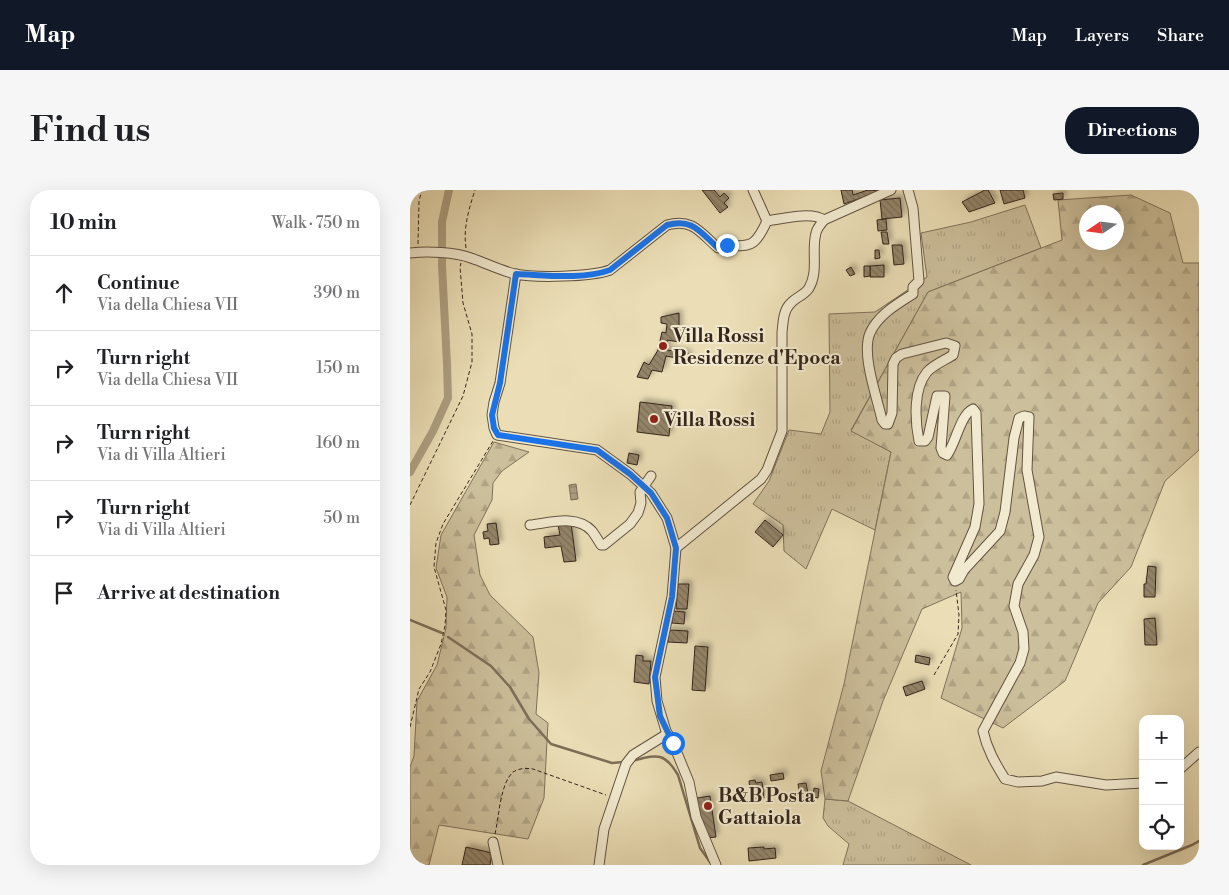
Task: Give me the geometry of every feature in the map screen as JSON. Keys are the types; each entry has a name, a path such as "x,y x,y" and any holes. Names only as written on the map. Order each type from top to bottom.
{"street":[{"path":"416,252 465,257 516,274 600,274 610,270 667,225 676,222 690,223 718,248 727,245 749,245 759,238 766,221 753,190"},
{"path":"676,548 761,479 767,470 782,431 781,384 784,319 791,302 809,288 815,267 813,247 816,231 824,220 891,190"},
{"path":"908,190 913,208 919,281 913,286 912,294 888,310 878,321 870,333 867,350 882,420 885,424 888,424 892,413 893,364 896,358 902,354 946,343 955,346 953,355 928,370 923,378 917,404 919,441 924,441 928,437 937,396 945,396 941,448 943,454 947,455 967,414 973,409 976,413 978,504 975,527 953,577 955,581 959,579 964,570 1000,531 1005,512 1014,438 1019,418 1024,416 1030,417 1026,470 1039,536 1034,555 1018,584 1014,606 1023,632 1024,649 1020,663 983,731 986,745 1005,779 1018,782 1042,781 1056,777 1106,785 1139,783"},
{"path":"860,210 872,201 873,197"},
{"path":"766,221 809,216 818,216 824,220"},
{"path":"516,274 500,383 492,415 494,428 498,435 597,450 630,474 651,493 667,518 676,548 672,597 655,677 660,716 689,782 696,817 716,865"},
{"path":"530,525 565,521 577,522 591,530 601,544 604,544 630,524 638,513 641,503 640,492 651,476"},
{"path":"599,865 604,829 626,764 633,755 668,734"},
{"path":"1184,765 1199,752"},
{"path":"493,842 498,865"}],"path":[{"path":"416,252 419,201 422,190"},
{"path":"410,505 463,396 472,362 472,334 463,303 460,267 465,257 464,236 467,215 475,190"},
{"path":"410,727 411,716 419,689 430,672 441,644 445,626 446,610 434,567 436,543 443,524 498,435"},
{"path":"934,675 958,634 959,615 956,588 959,579"},
{"path":"493,842 506,783 514,771 525,768 533,769 614,798"}],"green space":[{"path":"1131,195 1170,213 1183,263 1199,263 1199,450 1165,481 1131,567 1098,603 1065,681 1003,728 941,698 962,628 961,592 922,609 883,701 848,801 825,799 821,771 844,684 891,452 851,431 928,292 1062,240 1058,200"},
{"path":"1025,205 1041,248 928,292 851,430 891,452 875,530 832,509 806,569 784,551 783,525 753,504 769,481 789,430 821,434 830,412 829,314 875,312 927,277 921,233 971,222"},
{"path":"494,442 529,452 502,471 493,483 492,500 474,535 480,575 490,595 533,637 539,673 536,714 548,723 544,798 528,839 439,825 429,865 410,865 410,767 414,756 417,701 437,665 446,628 447,597 436,568 441,535"},
{"path":"825,799 848,801 971,865 843,865 849,844 828,826 823,818"}],"shaded area":[{"path":"576,484 578,499 571,500 569,485"}],"building":[{"path":"702,190 714,190 720,197 724,193 729,198 724,203 728,207 720,213"},
{"path":"841,190 852,190 853,195 868,190 881,191 844,204"},
{"path":"988,190 995,203 969,212 962,202"},
{"path":"1000,190 1023,190 1025,198 1004,204"},
{"path":"1063,193 1063,199 1054,200 1053,194"},
{"path":"900,198 902,217 882,219 880,200"},
{"path":"886,219 887,230 878,231 877,220"},
{"path":"881,232 887,232 889,244 883,244"},
{"path":"892,245 902,245 904,264 894,265"},
{"path":"875,250 879,250 880,258 875,259"},
{"path":"884,265 884,277 870,277 870,266"},
{"path":"864,266 870,266 870,276 864,277"},
{"path":"851,267 855,274 850,276 846,270"},
{"name":"Villa Rossi Residenze d'Epoca","path":"679,313 679,342 667,340 667,350 688,353 687,360 666,356 662,372 652,370 648,379 637,377 644,362 649,365 658,350 662,332 666,333 667,324 661,323 661,317"},
{"name":"Villa Rossi","path":"640,402 672,406 669,436 637,432"},
{"path":"629,453 639,455 637,465 627,463"},
{"path":"765,520 783,535 773,547 755,532"},
{"path":"496,523 499,544 490,545 489,538 484,539 483,532 488,531 487,524"},
{"path":"571,523 576,561 564,562 561,546 545,548 544,537 560,535 558,525"},
{"path":"1148,566 1156,567 1155,597 1144,597 1144,584 1146,584"},
{"path":"678,584 689,584 687,609 676,609"},
{"path":"673,611 685,612 684,624 672,623"},
{"path":"1155,618 1157,645 1145,645 1144,619"},
{"path":"668,630 688,631 687,643 668,642"},
{"path":"695,646 708,647 705,691 692,690"},
{"path":"636,655 643,656 643,661 651,661 649,684 634,682"},
{"path":"916,655 930,658 929,665 915,662"},
{"path":"922,681 925,689 906,696 903,687"},
{"path":"783,773 784,779 771,781 770,775"},
{"path":"755,780 756,783 762,782 764,798 751,800 749,781"},
{"path":"806,783 809,799 801,801 798,784"},
{"path":"814,788 819,789 818,798 813,797"},
{"path":"710,796 716,837 707,838 699,816 697,798"},
{"path":"466,847 492,853 490,865 462,865"},
{"path":"764,847 764,849 775,848 776,858 749,861 748,848"}],"waterway":[{"path":"410,472 433,431 448,398 442,222 449,190"},
{"path":"410,620 442,633"},
{"path":"448,637 491,666 510,687 529,719 551,744 612,763 623,762"},
{"path":"632,761 653,756 664,758 673,767 678,775 700,848 710,862"},
{"path":"1143,865 1199,841"}],"place":[{"name":"Villa Rossi Residenze d'Epoca","path":"663,346"},
{"name":"Villa Rossi","path":"654,419"},
{"name":"B&B Posta Gattaiola","path":"708,806"}],"route":[{"path":"673,743 660,716 655,677 672,597 676,548 667,518 651,493 630,474 597,450 498,435 494,428 492,415 500,383 516,274 600,274 610,270 667,225 676,222 690,223 718,248 727,245"}]}
